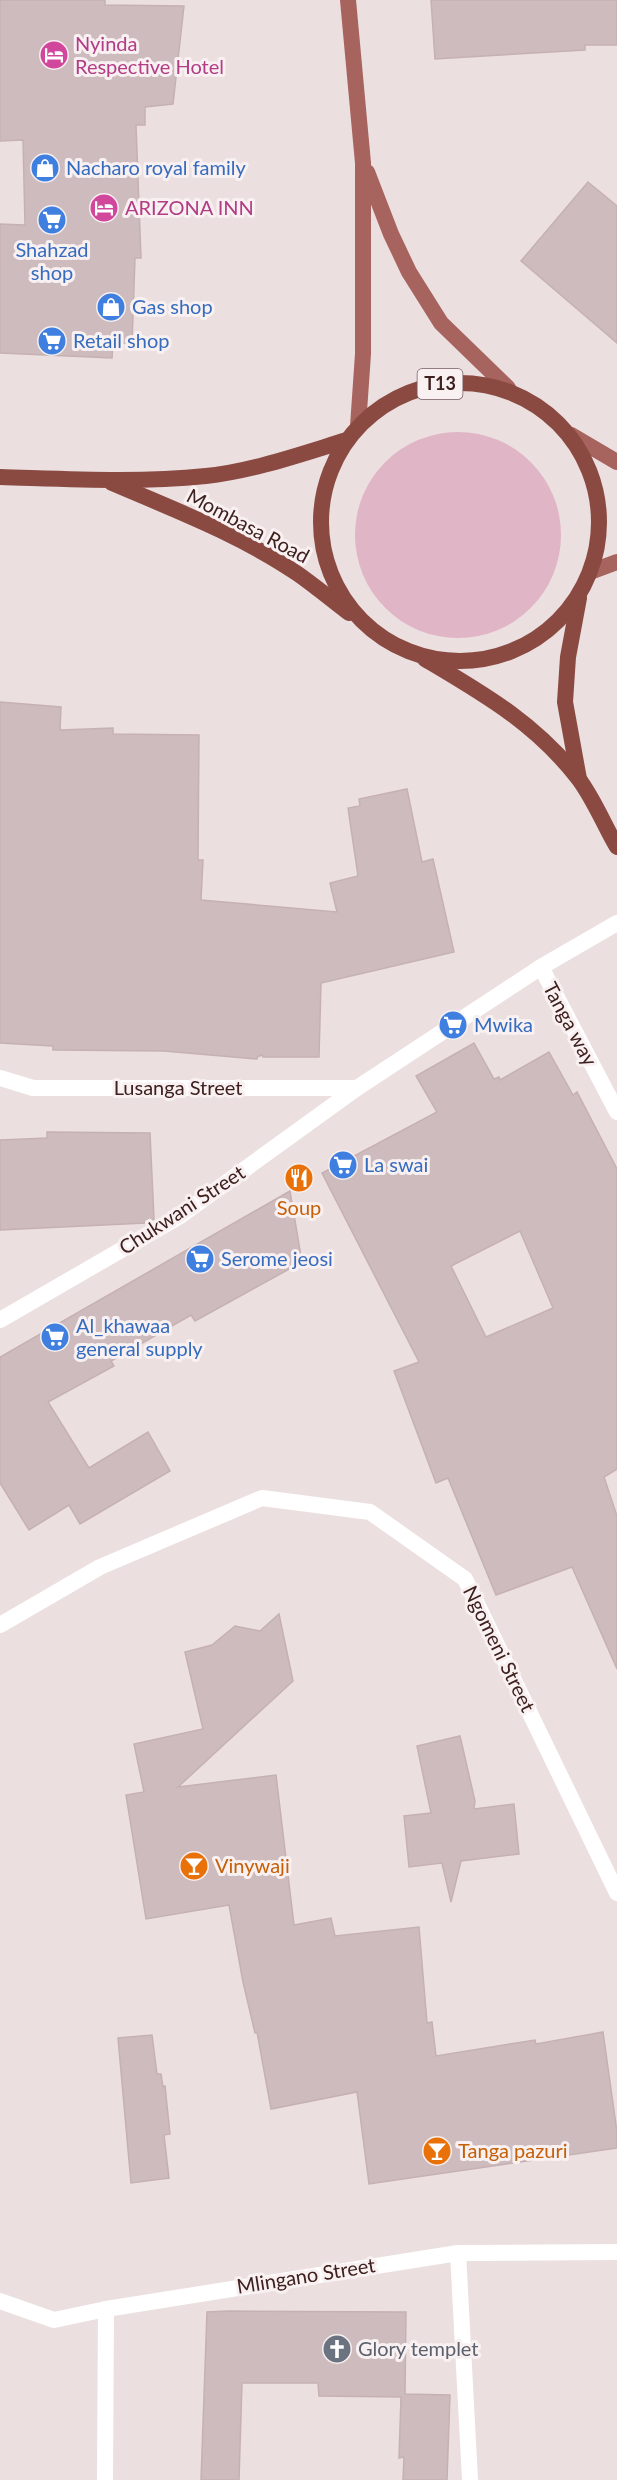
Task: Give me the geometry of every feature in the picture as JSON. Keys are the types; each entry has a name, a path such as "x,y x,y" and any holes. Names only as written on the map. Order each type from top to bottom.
{"highway":[{"name":"T13","path":"579,779 565,702 568,657 579,598 597,555 601,508 571,435 508,388 454,381 402,394 358,426 347,440 326,484 321,533 333,580 360,621 500,704 538,734 579,779 617,847"},
{"name":"Mombasa Road","path":"0,477 109,481 207,476 258,466 347,440"},
{"name":"Mombasa Road","path":"109,481 194,518 247,545 297,573 360,621"},
{"name":"T13","path":"422,657 481,662 537,640 579,598"}],"main road":[{"path":"348,0 363,163 363,354 358,426"},
{"path":"363,163 391,234 409,272 441,323 508,388"},
{"path":"571,435 617,462"},
{"path":"590,572 617,562"}],"street":[{"name":"Chukwani Street","path":"0,1320 180,1216 357,1088 540,968 617,923"},
{"name":"Tanga way","path":"540,968 617,1112"},
{"name":"Lusanga Street","path":"0,1078 33,1088 357,1088"},
{"name":"Ngomeni Street","path":"0,1625 100,1567 262,1498 370,1512 465,1579 617,1893"},
{"name":"Mlingano Street","path":"0,2301 54,2320 106,2309 458,2253 617,2252"},
{"path":"458,2253 470,2480"},
{"path":"105,2480 106,2309"}],"shaded area":[{"path":"448,432 468,432 498,439 524,455 538,469 554,495 561,535 554,575 538,601 524,615 498,631 468,638 448,638 418,631 392,615 378,601 362,575 355,545 355,525 362,495 378,469 392,455 418,439"}],"building":[{"path":"0,0 105,0 105,5 184,6 173,104 145,107 145,125 136,125 141,258 135,258 132,343 113,343 112,358 0,353 0,224 25,225 23,140 0,141"},
{"path":"431,0 617,0 617,45 585,45 585,50 435,59"},
{"path":"588,182 617,206 617,343 521,261"},
{"path":"0,702 61,707 60,730 113,728 113,734 199,735 198,860 203,860 201,900 337,912 330,883 358,876 348,808 360,806 359,799 407,789 422,862 433,859 454,952 321,983 319,1057 263,1057 262,1055 257,1059 164,1051 53,1050 53,1046 0,1043"},
{"path":"474,1043 494,1079 499,1077 500,1080 549,1052 573,1095 577,1092 617,1169 617,1469 604,1477 617,1516 617,1669 572,1567 496,1595 448,1478 436,1483 394,1371 419,1362 322,1173 437,1112 416,1076","holes":["520,1231 553,1308 486,1337 451,1266"]},
{"path":"47,1132 150,1133 154,1219 146,1223 0,1230 0,1140 47,1138"},
{"path":"290,1191 302,1262 195,1321 191,1315 111,1361 114,1366 48,1402 89,1468 148,1432 170,1471 80,1524 69,1505 29,1530 0,1483 0,1357"},
{"path":"279,1614 293,1681 178,1787 276,1775 294,1925 331,1918 335,1936 419,1927 427,2023 432,2022 436,2056 535,2040 536,2044 603,2032 617,2132 617,2148 369,2184 357,2092 271,2109 257,2032 255,2033 243,1982 229,1905 146,1919 126,1795 144,1792 134,1744 203,1729 185,1652 212,1645 235,1626 260,1631"},
{"path":"460,1736 475,1801 474,1809 514,1804 519,1854 461,1861 451,1902 442,1863 409,1867 404,1816 431,1813 417,1746"},
{"path":"152,2035 157,2074 161,2074 163,2087 165,2086 170,2134 164,2135 169,2178 131,2183 118,2038"},
{"path":"207,2312 406,2312 405,2394 450,2395 447,2480 403,2480 404,2457 399,2458 401,2397 319,2396 318,2383 242,2383 239,2480 201,2480"}],"place":[{"name":"Nyinda Respective Hotel","path":"54,55"},
{"name":"Nacharo royal family","path":"45,168"},
{"name":"ARIZONA INN","path":"104,208"},
{"name":"Shahzad shop","path":"52,220"},
{"name":"Gas shop","path":"111,307"},
{"name":"Retail shop","path":"52,341"},
{"name":"Mwika","path":"453,1025"},
{"name":"La swai","path":"343,1165"},
{"name":"Soup","path":"299,1178"},
{"name":"Serome jeosi","path":"200,1259"},
{"name":"Al_khawaa general supply","path":"55,1337"},
{"name":"Vinywaji","path":"194,1866"},
{"name":"Tanga pazuri","path":"437,2151"},
{"name":"Glory templet","path":"337,2349"}]}
